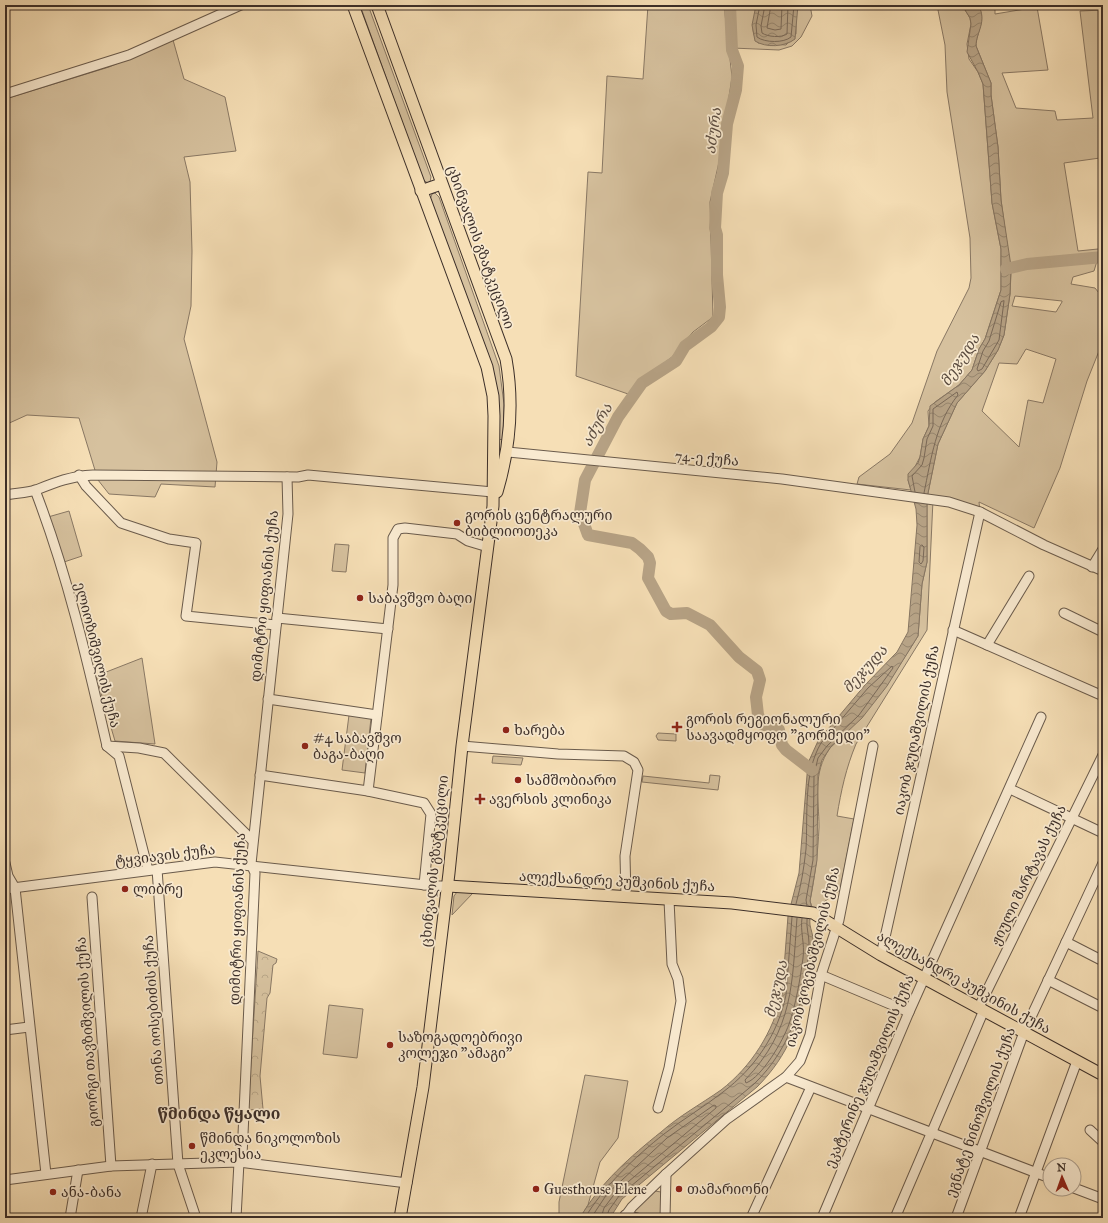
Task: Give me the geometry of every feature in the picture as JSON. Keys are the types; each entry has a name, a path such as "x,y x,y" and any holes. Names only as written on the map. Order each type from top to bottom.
{"main road":[{"name":"ცხინვალის გზატკეცილი","path":"353,5 486,367 493,396 493,506 462,746 448,886 423,1087 400,1218"},
{"name":"ცხინვალის გზატკეცილი","path":"377,5 506,359 511,392 507,452 493,506"},
{"path":"421,191 441,184"},
{"path":"494,447 498,450 507,452"},
{"name":"ალექსანდრე პუშკინის ქუჩა","path":"448,886 732,903 784,908 813,913 881,955 1103,1075"}],"street":[{"path":"5,94 129,55 241,5"},
{"name":"74-ე ქუჩა","path":"507,452 782,479 949,502 980,512"},
{"path":"5,494 35,490 54,481 79,475 287,477 308,475 493,492"},
{"path":"79,475 86,486 121,523 169,539 196,543 186,616 388,629"},
{"name":"დიმიტრი ყიფიანის ქუჩა","path":"236,1218 239,1162 242,1156 255,881 255,873 251,864 252,840 288,514 287,477"},
{"name":"ელიოზიშვილის ქუჩა","path":"35,490 87,658 106,746 139,748 164,754 252,840"},
{"path":"980,512 1044,545 1103,571"},
{"name":"იაკობ ჯუღაშვილის ქუჩა","path":"881,955 980,512"},
{"path":"368,792 393,585 393,538 398,529 405,528 457,534 468,541 488,547"},
{"path":"1092,567 1103,549"},
{"path":"987,645 1029,576"},
{"path":"1064,613 1103,632"},
{"path":"953,630 1103,696"},
{"path":"268,699 377,715"},
{"name":"ეკატერინე ჯუღაშვილის ქუჩა","path":"822,1218 908,1012 1010,789 1041,717"},
{"name":"თინა იოსებიძის ქუჩა","path":"106,746 119,756 152,869 178,1164 196,1218"},
{"path":"462,746 558,754 624,756 634,762 638,770 625,856 626,897"},
{"name":"იაკობ გოგებაშვილის ქუჩა","path":"625,1216 666,1174 727,1119 786,1077 800,1061 810,1035 821,975 837,927 873,746"},
{"name":"ჟიული შარტავას ქუჩა","path":"895,1218 982,1009 1071,818 1103,755"},
{"path":"260,775 368,792 424,803 431,814 424,885"},
{"path":"1010,789 1103,833"},
{"name":"ტყვიავის ქუჩა","path":"5,889 215,862 251,864 424,885 448,886"},
{"path":"5,863 8,876 15,888 46,1174"},
{"name":"ეგნატე ნინოშვილის ქუჩა","path":"956,1218 1024,1032 1103,863"},
{"name":"გიორგი თავზიშვილის ქუჩა","path":"92,897 111,1166"},
{"path":"658,1108 669,1068 681,1001 678,979 672,964 669,900"},
{"path":"1066,942 1103,962"},
{"path":"821,975 908,1012"},
{"path":"1048,980 1103,1008"},
{"path":"5,1030 29,1027"},
{"path":"1019,1218 1077,1061"},
{"path":"786,1077 1042,1175"},
{"path":"751,1218 810,1087"},
{"path":"1090,1130 1103,1142"},
{"path":"5,1180 111,1166 239,1162 407,1183"},
{"path":"142,1218 152,1164"},
{"path":"70,1218 78,1170"},
{"path":"665,1218 666,1174"},
{"path":"1082,1191 1103,1199"},
{"path":"625,1216 637,1218"}],"green space":[{"path":"360,5 368,5 431,177 430,182 428,183 423,180"},
{"path":"648,5 724,5 732,77 719,162 710,202 713,317 693,332 672,357 640,381 631,395 576,376 588,172 602,173 607,76 643,79"},
{"path":"730,5 756,5 753,33 758,43 786,45 796,34 796,11 798,5 810,5 812,16 801,37 792,46 779,50 732,48"},
{"path":"937,5 962,5 970,18 971,24 967,44 969,59 978,72 983,84 992,203 1001,249 1001,290 985,339 979,349 972,370 959,385 935,402 928,411 929,426 923,439 920,457 908,480 911,490 857,484 859,477 890,454 912,423 937,351 969,288 971,278 970,238 947,92 945,45"},
{"path":"978,5 995,5 995,14 1037,7 1048,70 1002,73 1016,108 1055,111 1057,120 1093,118 1080,11 1103,10 1103,174 1100,158 1064,163 1078,251 1098,249 1103,246 1103,260 1097,261 1094,271 1073,277 1071,284 1095,288 1103,298 1103,341 1087,381 1060,468 1034,528 979,502 980,512 933,500 927,630 856,744 844,780 837,816 854,819 840,890 816,908 812,907 810,901 818,846 818,786 821,767 830,748 887,685 918,636 922,584 927,562 927,498 938,444 957,403 985,371 998,350 1004,335 1010,294 1011,273 1001,200 998,147 991,95 991,83 976,46 981,21","holes":["1015,296 1062,301 1062,302 1056,312 1012,306","1026,349 1056,359 1043,403 1028,400 1019,447 982,411 999,363 1017,364"]},
{"path":"173,40 184,79 225,97 236,151 184,157 190,182 192,251 191,306 184,339 217,462 215,487 161,484 155,497 109,494 98,480 79,418 27,415 5,425 5,99 109,67"},
{"path":"435,193 439,197 499,366 504,404 503,438 501,440 498,437 497,404 430,200 432,194"},
{"path":"69,511 82,556 61,563 48,517"},
{"path":"335,544 349,545 346,572 332,571"},
{"path":"142,658 155,744 115,741 96,676"},
{"path":"349,715 371,718 365,773 342,770"},
{"path":"658,733 676,734 676,741 658,740 656,736"},
{"path":"493,756 523,758 521,765 492,763"},
{"path":"710,775 720,776 718,790 642,782 643,776 709,783"},
{"path":"457,892 473,893 452,915 454,896"},
{"path":"258,951 277,959 276,963 273,965 270,993 267,998 260,1076 263,1109 248,1110"},
{"path":"329,1005 363,1009 357,1058 323,1054"},
{"path":"585,1075 628,1081 618,1138 600,1162 588,1205 580,1218 559,1218 559,1202"},
{"path":"655,1191 661,1192 661,1218 633,1212"}],"water":[{"path":"756,5 798,5 795,39 786,44 775,46 764,45 755,41 752,25"},
{"path":"962,5 978,5 981,11 982,21 976,46 991,83 991,95 998,147 1001,200 1011,266 1010,294 1004,335 998,350 985,371 957,403 938,444 927,498 927,562 922,584 918,636 887,686 862,718 830,748 822,760 818,775 817,860 810,901 810,925 813,938 813,950 805,995 797,1024 792,1037 777,1063 757,1087 622,1199 610,1218 580,1218 596,1194 616,1171 668,1126 732,1081 752,1059 767,1035 782,994 788,916 799,873 808,763 818,741 865,685 897,652 908,632 917,525 916,509 908,480 908,474 918,463 920,457 923,439 929,426 930,406 959,385 972,370 979,349 985,339 1001,290 1001,249 992,203 983,84 967,52 971,24 970,18"}],"waterway":[{"name":"აძურა","path":"730,5 732,50 738,66 736,90 727,124 723,173 717,193 715,228 717,235 717,275 720,307 719,317 711,327 685,346 676,361 642,383 618,417 585,480 580,513 588,535 632,543 648,557 650,563 648,578 666,611 671,614 687,613 710,625 739,657 757,671 760,680 756,697 758,715 763,725 772,725 779,730 782,745 786,750 812,770"},
{"path":"1006,269 1027,264 1103,257"}],"place":[{"name":"გორის ცენტრალური ბიბლიოთეკა","path":"457,523"},
{"name":"საბავშვო ბაღი","path":"360,598"},
{"name":"გორის რეგიონალური საავადმყოფო \"გორმედი\"","path":"677,727"},
{"name":"ხარება","path":"506,730"},
{"name":"#4 საბავშვო ბაგა-ბაღი","path":"305,746"},
{"name":"სამშობიარო","path":"518,780"},
{"name":"ავერსის კლინიკა","path":"480,799"},
{"name":"ლიბრე","path":"125,889"},
{"name":"საზოგადოებრივი კოლეჯი \"ამაგი\"","path":"390,1045"},
{"name":"წმინდა ნიკოლოზის ეკლესია","path":"192,1146"},
{"name":"Guesthouse Elene","path":"536,1189"},
{"name":"თამარიონი","path":"679,1189"},
{"name":"ანა-ბანა","path":"53,1192"}],"district":[{"name":"წმინდა წყალი","path":"219,1113"}],"water label":[{"name":"მეჯუდა","path":"960,360"},
{"name":"მეჯუდა","path":"865,669"},
{"name":"მეჯუდა","path":"776,989"}]}
